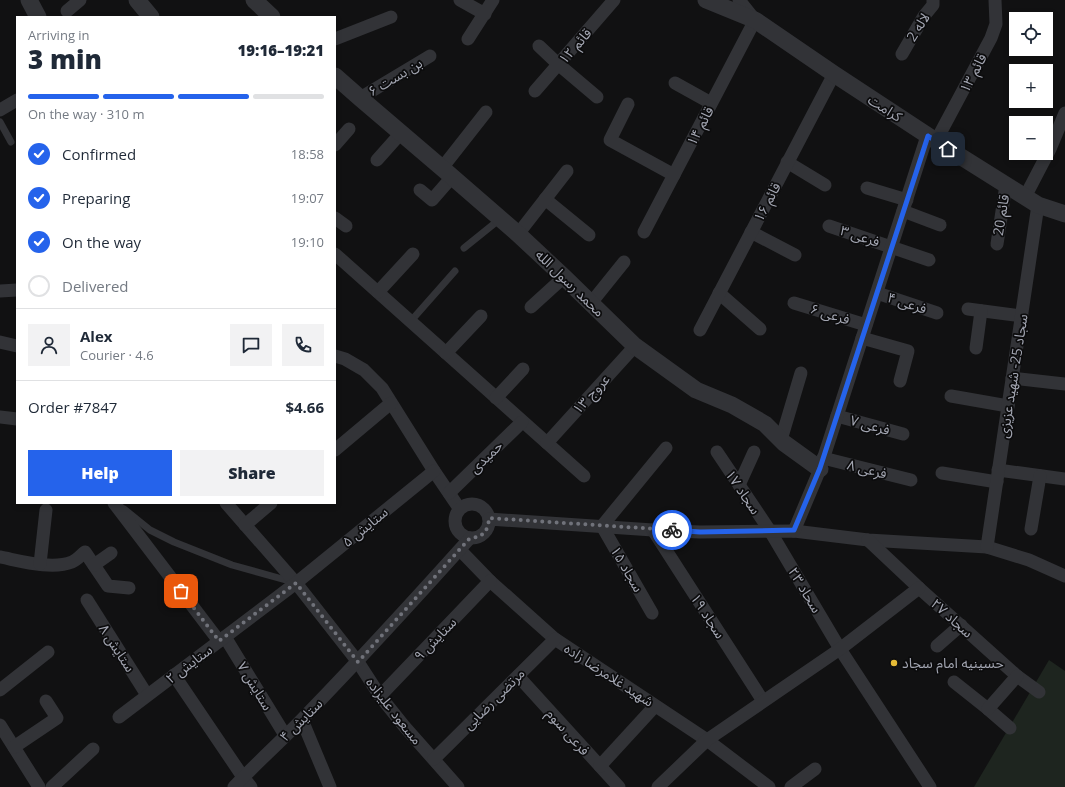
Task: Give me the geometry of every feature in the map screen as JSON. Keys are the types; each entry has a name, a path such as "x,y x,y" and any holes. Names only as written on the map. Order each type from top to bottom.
{"street":[{"path":"29,0 37,16"},
{"path":"67,11 80,0"},
{"path":"136,0 149,16"},
{"path":"254,0 271,16"},
{"path":"460,0 485,14"},
{"path":"468,38 493,0"},
{"name":"قائم ۱۲","path":"535,91 614,0"},
{"name":"کرامت","path":"706,0 755,20 834,74 1006,185 1032,201 1065,214"},
{"path":"739,0 755,20"},
{"name":"لاله 2","path":"902,54 924,16 933,5 933,0"},
{"name":"قائم ۱۳","path":"794,530 821,463 905,206 932,138 991,38 996,24 995,0"},
{"path":"336,39 390,17"},
{"name":"قائم ۱۴","path":"644,232 755,20"},
{"path":"539,46 597,97"},
{"name":"بن بست ۶","path":"360,98 430,56"},
{"name":"قائم ۱۶","path":"700,330 834,74"},
{"name":"محمد رسول الله","path":"336,77 518,234 635,346 696,390 732,405 765,424 781,440 821,463"},
{"path":"675,84 712,103"},
{"path":"0,110 16,101"},
{"path":"628,104 610,140 674,175"},
{"path":"420,190 432,200 447,172 486,112"},
{"name":"سجاد 25- شهید عزیزی","path":"987,547 1022,316 1032,201 1050,149 1065,113"},
{"path":"336,144 349,128"},
{"path":"377,160 401,133"},
{"path":"787,162 825,185"},
{"path":"518,234 567,171"},
{"name":"قائم 20","path":"997,244 1006,185"},
{"path":"867,188 940,225"},
{"path":"545,199 589,235"},
{"path":"336,219 346,226"},
{"name":"فرعی ۳","path":"829,226 892,246 929,260"},
{"path":"751,232 795,255"},
{"path":"378,292 413,254"},
{"path":"336,255 584,476"},
{"path":"591,303 624,262"},
{"path":"531,307 564,277"},
{"path":"0,291 16,290"},
{"path":"719,293 760,329"},
{"name":"فرعی ۴","path":"876,293 937,313"},
{"name":"فرعی ۶","path":"794,303 866,325"},
{"path":"968,309 1022,316"},
{"path":"976,348 982,311"},
{"path":"446,353 481,316"},
{"path":"862,338 908,351 900,381"},
{"path":"0,342 16,346"},
{"name":"عروج ۱۳","path":"547,443 635,346"},
{"path":"340,357 364,370 382,388 459,508"},
{"path":"496,398 523,370"},
{"path":"781,440 801,373"},
{"path":"1012,378 1065,384"},
{"path":"951,396 1008,406"},
{"path":"336,449 391,403"},
{"name":"فرعی ۷","path":"837,416 903,434"},
{"path":"0,417 16,419"},
{"name":"حمیدی","path":"449,493 522,422"},
{"path":"602,526 666,448"},
{"name":"سجاد ۱۷","path":"717,452 770,531"},
{"path":"739,485 754,452"},
{"name":"فرعی ۸","path":"821,463 911,480"},
{"name":"ستایش ۵","path":"296,583 434,471"},
{"path":"942,473 998,476 1040,476 1065,479"},
{"path":"1031,529 1040,476"},
{"path":"474,503 481,506 486,511 489,518 488,526 484,533 478,537 470,538 462,536 454,523 455,515 459,508 466,504 474,503"},
{"name":"ستایش ۷","path":"116,504 222,639 285,735"},
{"name":"مسعود علیزاده","path":"227,504 296,583 358,662 380,696 404,726 458,787"},
{"path":"245,525 270,504"},
{"path":"40,564 46,510"},
{"path":"489,518 700,532 794,530 868,540 987,547 1029,560 1065,576"},
{"name":"سجاد ۱۵","path":"602,526 652,613"},
{"name":"سجاد ۱۹","path":"653,530 763,701"},
{"name":"سحاد ۲۳","path":"770,531 840,649 929,787"},
{"path":"358,662 470,538"},
{"name":"سجاد ۲۷","path":"868,540 1016,676 1040,692"},
{"name":"شهید غلامرضا زاده","path":"460,550 490,581 555,639 706,740 769,787"},
{"path":"0,557 40,564 56,565 73,562 85,552 108,586 129,588"},
{"path":"94,565 111,553"},
{"name":"ستایش ۹","path":"380,696 490,581"},
{"name":"ستایش ۲","path":"119,717 296,583"},
{"path":"658,787 706,740 840,649 919,588"},
{"name":"ستایش ۸","path":"87,600 147,695"},
{"path":"937,646 960,625"},
{"name":"مرتضی رضایی","path":"434,759 555,639"},
{"path":"0,690 48,652"},
{"name":"ستایش ۴","path":"243,784 285,735 302,720 358,662"},
{"path":"174,675 243,784"},
{"name":"فرعی سوم","path":"518,676 600,766 611,784"},
{"path":"988,709 1016,676"},
{"path":"954,682 1010,728"},
{"path":"14,747 57,718 46,701"},
{"path":"600,766 655,706"},
{"path":"302,720 330,787"},
{"path":"0,725 39,787"},
{"path":"52,787 94,749"},
{"path":"791,787 815,769"}],"lane":[{"path":"0,122 11,142"},
{"path":"464,248 500,218"},
{"path":"410,322 455,272"},
{"path":"116,504 150,530 174,542 232,565 296,583"}],"shaded area":[{"path":"1049,660 1065,671 1065,787 974,787"}],"way so far":[{"path":"181,591 219,641 296,583 358,662 470,538 478,537 484,533 488,526 489,518 653,530 672,530"}],"place":[{"name":"حسینیه امام سجاد","path":"894,663"}],"route":[{"path":"672,530 700,532 794,530 820,468 928,136 948,149"}]}
